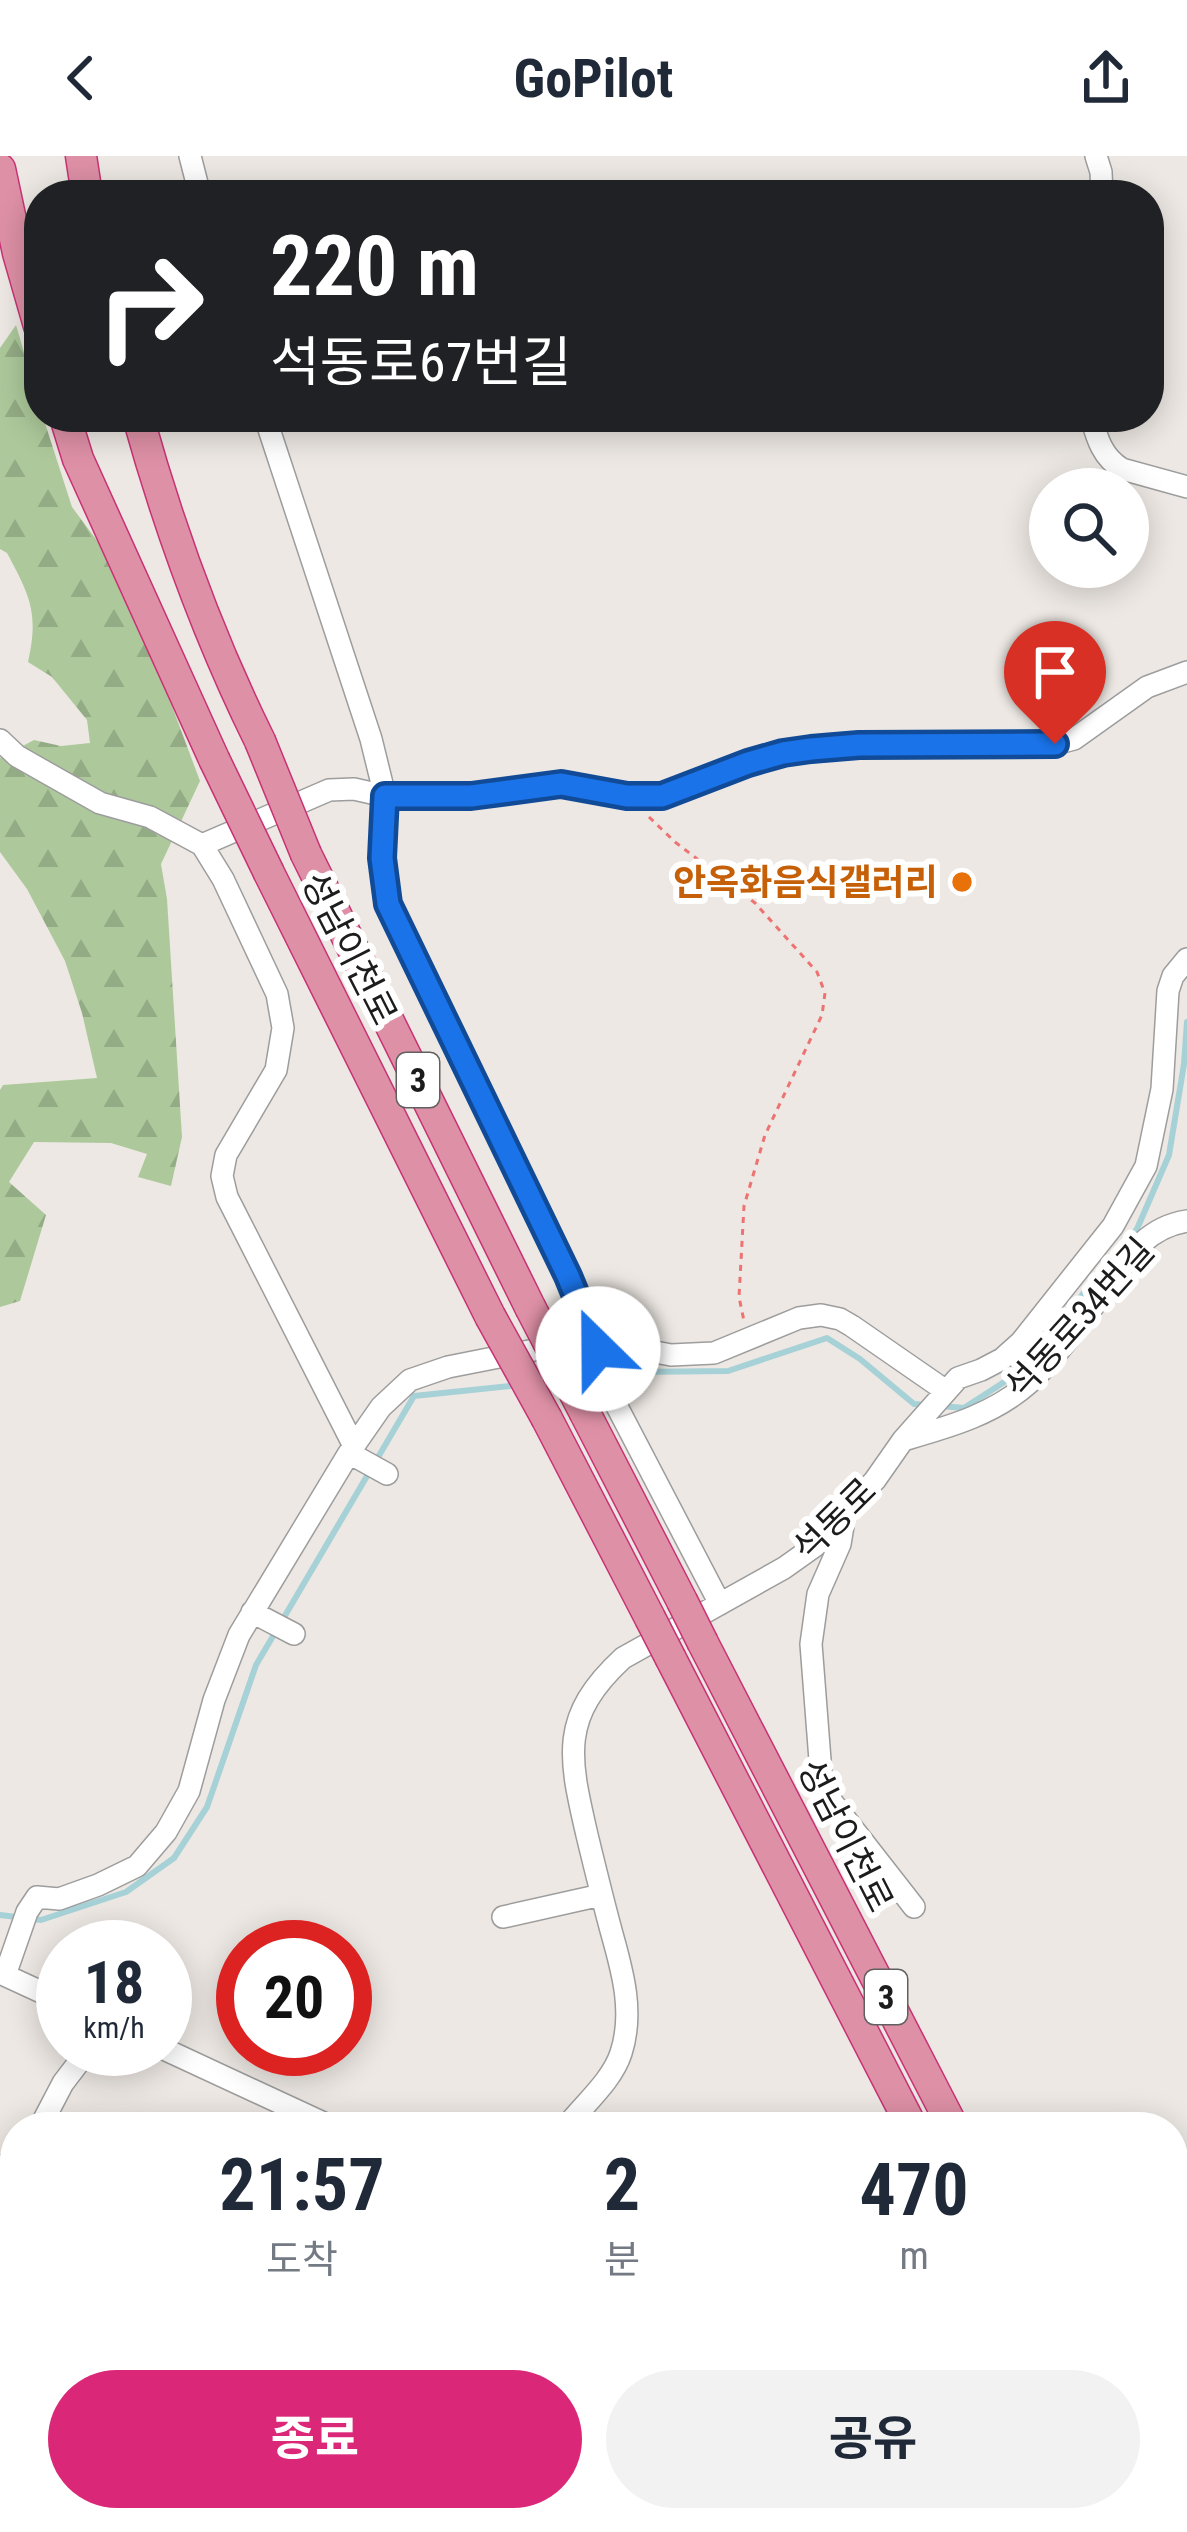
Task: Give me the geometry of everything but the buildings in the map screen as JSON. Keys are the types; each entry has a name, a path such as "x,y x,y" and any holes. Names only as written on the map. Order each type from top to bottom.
{"highway":[{"path":"0,169 24,274"},
{"name":"성남이천로","path":"70,432 268,873 490,1316 904,2112"},
{"name":"성남이천로","path":"142,432 161,500 230,682 306,854 530,1307 945,2112"}],"street":[{"path":"271,432 371,739 385,796 382,858 388,904 568,1276 611,1395 720,1604"},
{"path":"1097,432 1112,463 1187,487"},
{"path":"202,844 329,790 385,796 471,796 561,784 627,796 662,796 748,763 811,749 1055,744 1074,739 1148,687 1187,672"},
{"path":"0,740 17,756 100,803 150,818 202,844 224,879 277,994 283,1028 276,1070 226,1155 222,1176 227,1197 354,1453 383,1472"},
{"name":"석동로","path":"579,2112 620,2059 626,2036 624,1977 575,1783 572,1754 587,1698 623,1658 815,1546 958,1378 1002,1359 1021,1342 1114,1226 1146,1166 1162,1089 1168,991 1173,976 1185,964"},
{"name":"석동로34번길","path":"903,1440 994,1409 1031,1381 1095,1304 1128,1255 1151,1234 1187,1221"},
{"path":"36,1989 3,1974 27,1912 37,1897 59,1899 136,1866 166,1832 189,1791 214,1700 239,1635 381,1406 410,1380 448,1367 596,1343 600,1337 671,1355 714,1354 799,1318 821,1315 840,1319 944,1393"},
{"path":"845,1514 840,1544 818,1594 811,1644 820,1773 832,1802 914,1907"},
{"path":"256,1614 290,1633"},
{"path":"503,1917 601,1895"},
{"path":"192,2062 300,2112"},
{"path":"48,2112 68,2076"}],"path":[{"path":"642,796 650,819 755,903 817,972 825,993 822,1015 765,1135 744,1206 739,1297 748,1340"}],"green space":[{"path":"16,325 24,352 24,432 48,432 72,507 107,554 138,615 200,781 161,864 182,1137 171,1186 138,1177 147,1154 111,1143 34,1142 9,1182 46,1215 20,1301 0,1307 0,1090 3,1085 97,1078 65,961 27,889 0,852 0,758 34,740 61,746 90,743 87,720 52,677 28,662 33,630 30,605 7,553 0,549 0,348"}],"waterway":[{"path":"941,1406 964,1408 1029,1366 1137,1229 1169,1155 1187,1022"},
{"path":"580,1378 728,1371 827,1338 914,1404 928,1405"},
{"path":"283,1619 414,1396 519,1385"},
{"path":"0,1915 41,1920 126,1892 174,1858 207,1807 256,1665 276,1631"}],"place":[{"name":"안옥화음식갤러리","path":"962,882"}],"route":[{"path":"598,1349 568,1276 388,904 382,858 385,796 471,796 561,784 627,796 662,796 748,763 811,749 1055,744"}]}
